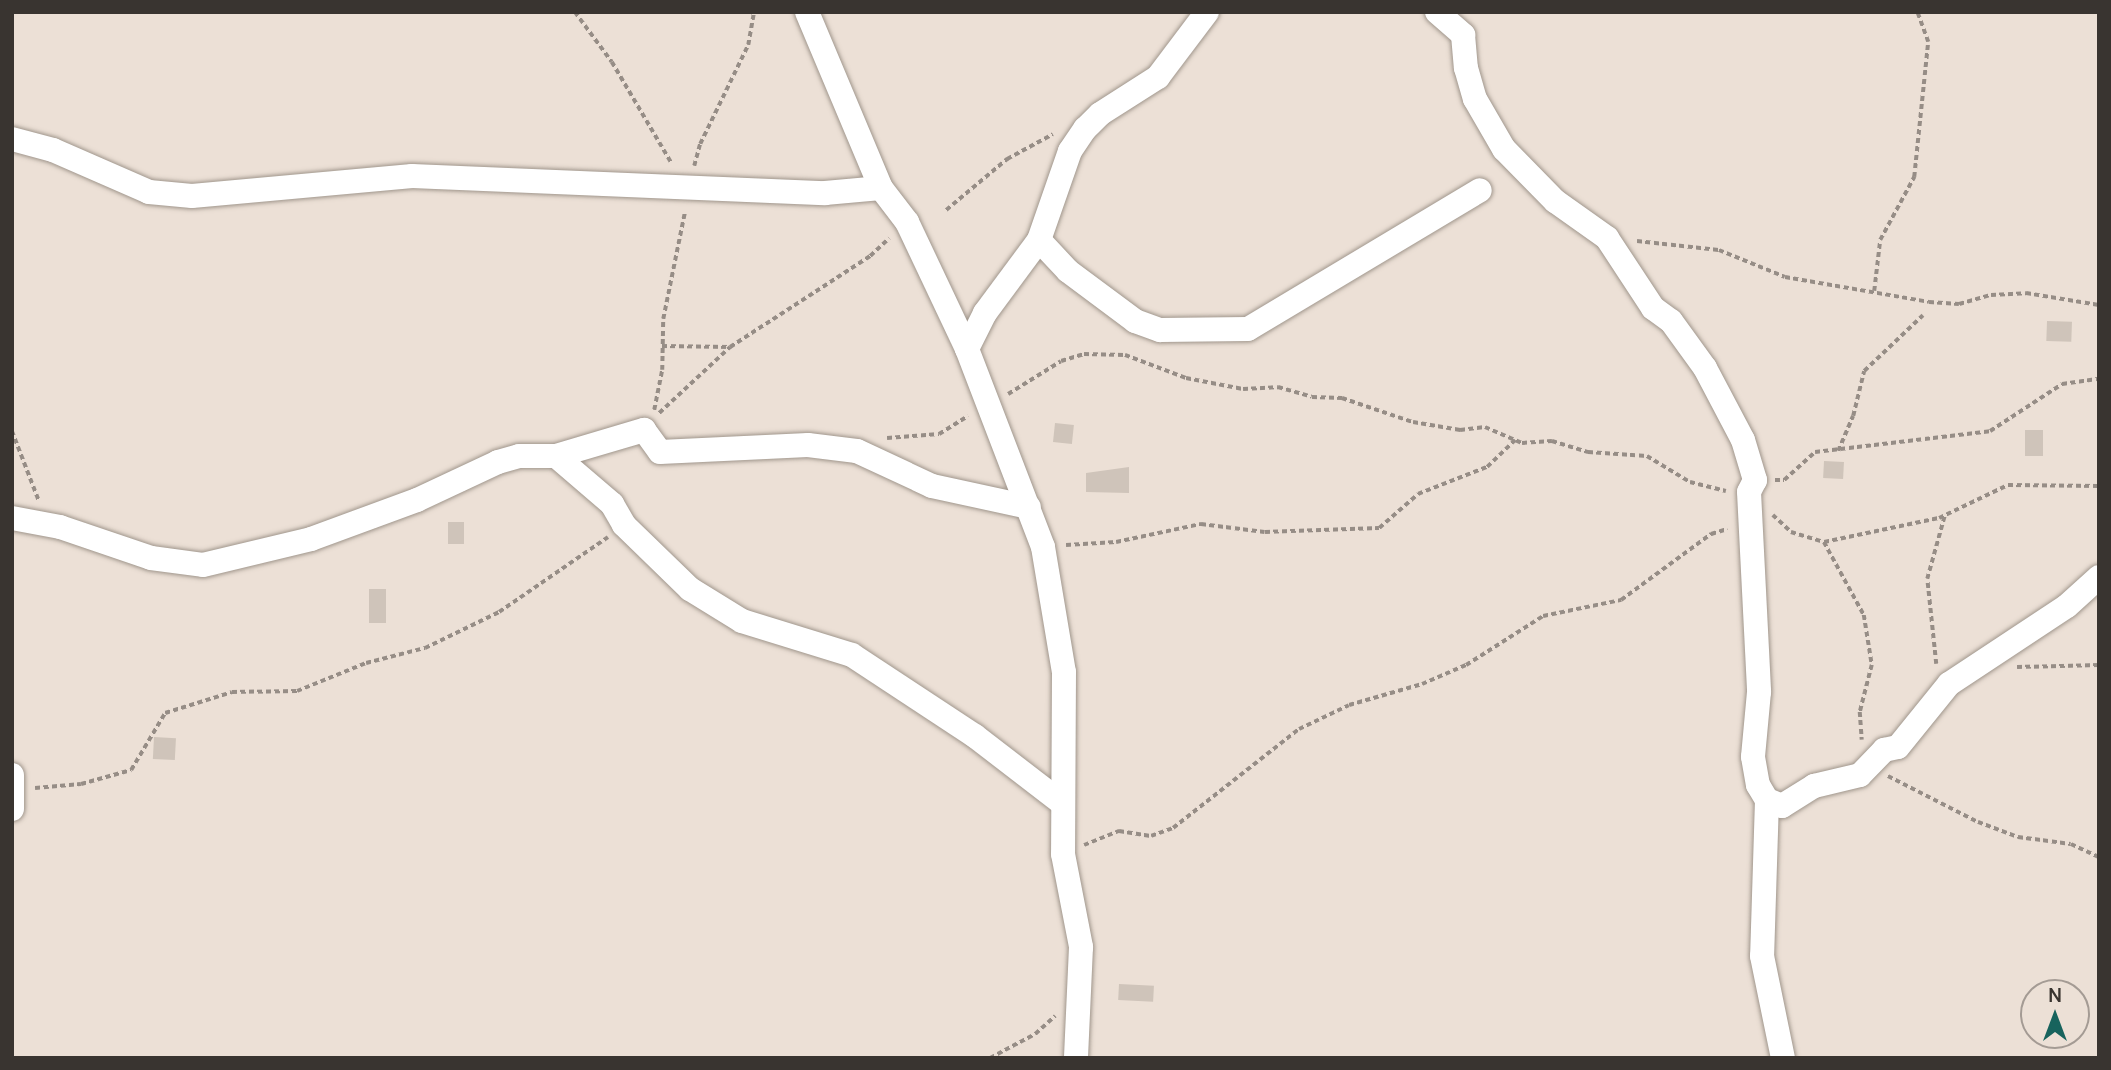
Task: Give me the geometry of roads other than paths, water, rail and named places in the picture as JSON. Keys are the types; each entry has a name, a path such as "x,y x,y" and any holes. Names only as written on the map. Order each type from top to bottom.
{"street":[{"path":"807,12 881,188 906,222 967,349 1042,547 1058,617 1064,672 1063,854 1081,947 1076,1058"},
{"path":"967,349 992,302 1039,240 1070,151 1085,129 1100,114 1158,77 1207,12"},
{"path":"1437,12 1463,35 1475,99 1504,149 1555,201 1607,238 1653,308 1671,321 1706,368 1743,440 1749,490 1759,692 1753,757 1758,785 1767,800 1762,956 1783,1058"},
{"path":"12,139 53,150 149,192 192,196 412,176 825,193 881,188"},
{"path":"1039,240 1068,271 1135,321 1160,330 1248,329 1480,190"},
{"path":"12,518 60,527 151,558 204,565 311,539 416,500 498,462 519,456 556,456 645,430 660,452 809,445 857,451 932,486 1029,507"},
{"path":"556,456 612,504 624,525 690,589 742,621 852,655 975,736 1062,803"},
{"path":"1767,800 1782,806 1814,786 1860,775 1884,750 1898,747 1949,684 2067,606 2099,577"},
{"path":"12,810 14,779"}]}
